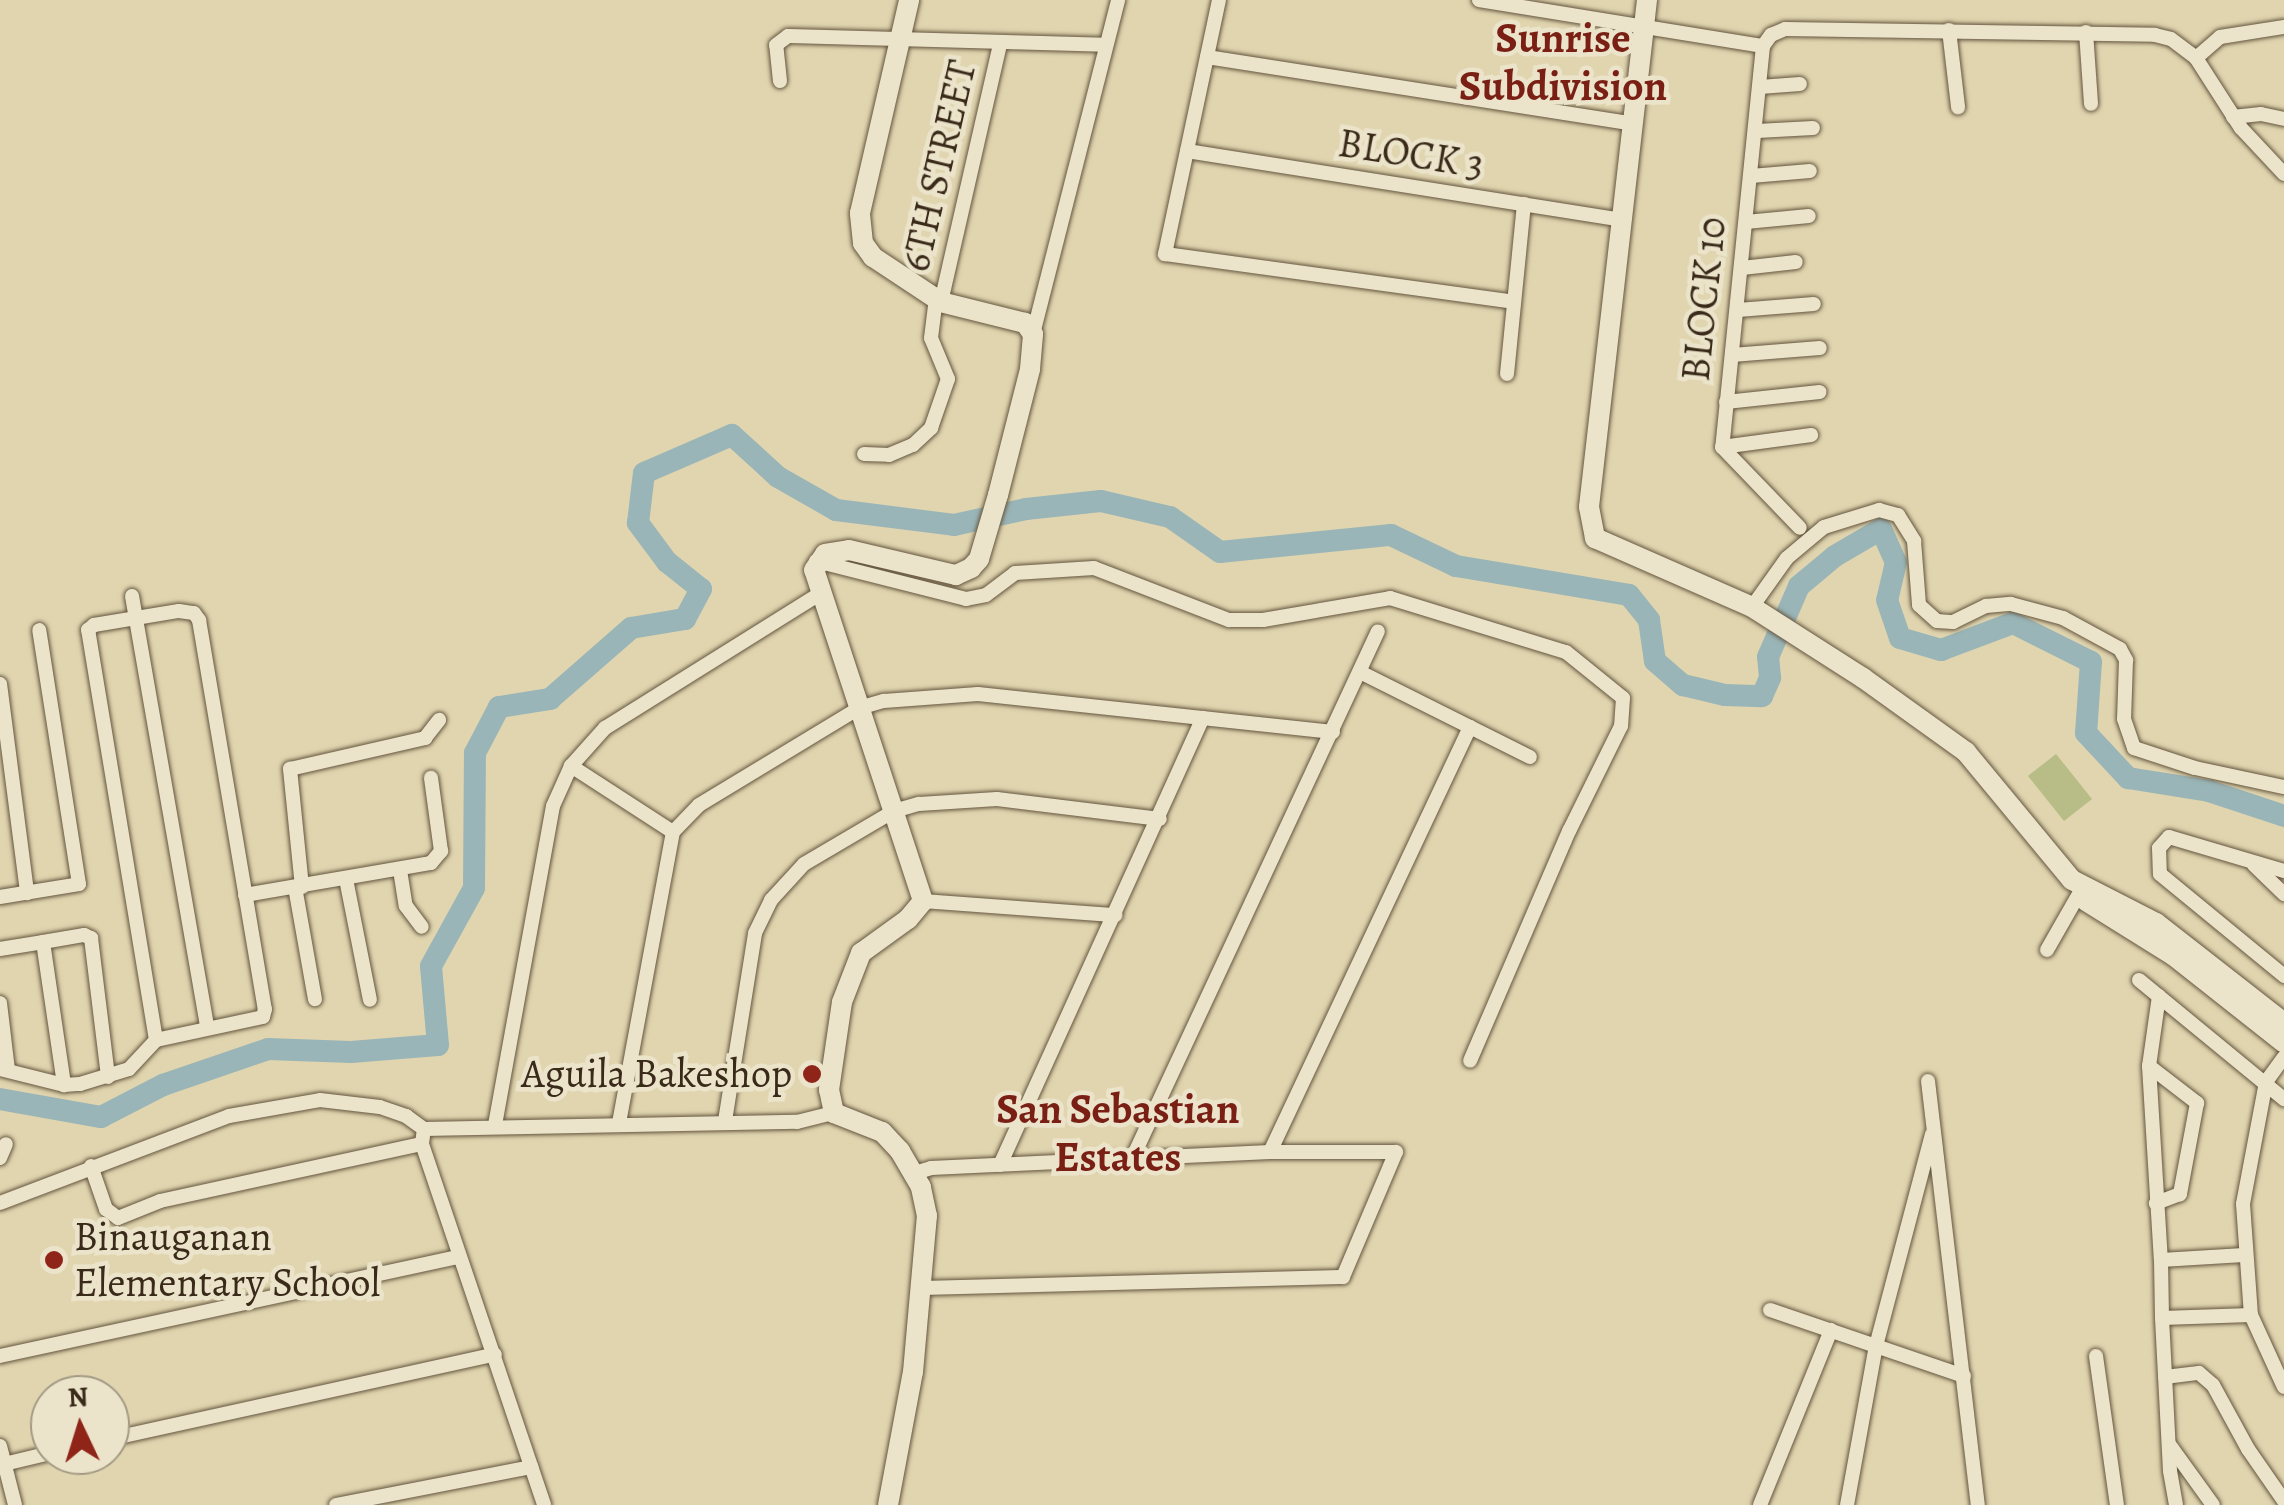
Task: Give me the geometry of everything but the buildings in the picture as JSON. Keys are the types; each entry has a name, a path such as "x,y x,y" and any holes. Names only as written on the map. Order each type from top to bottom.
{"street":[{"path":"909,0 859,231 873,257 938,300 1025,324 1033,334"},
{"path":"816,561 825,554 850,550 956,574 978,559 1030,370 1033,334 1118,0"},
{"path":"1218,0 1166,254 1514,302"},
{"path":"1479,0 1763,46 1771,35 1785,29 2155,35 2170,39 2196,58 2232,117 2284,174"},
{"path":"1648,0 1588,506 1595,538 1756,610 1966,752 2077,887 2174,956 2284,1044"},
{"path":"2196,58 2220,37 2284,27"},
{"path":"1949,30 1958,107"},
{"path":"2086,32 2091,104"},
{"path":"780,81 776,45 788,36 1106,46"},
{"name":"6TH STREET","path":"864,454 888,455 913,445 932,428 948,379 932,338 938,300 1000,44"},
{"name":"BLOCK 10","path":"1722,446 1763,46"},
{"path":"1207,57 1634,124"},
{"path":"1760,87 1800,84"},
{"path":"2232,117 2261,114 2284,119"},
{"path":"1757,131 1813,128"},
{"name":"BLOCK 3","path":"1186,152 1624,220"},
{"path":"1751,176 1810,171"},
{"path":"1507,374 1524,204"},
{"path":"1746,222 1809,216"},
{"path":"1742,268 1796,262"},
{"path":"1738,310 1814,304"},
{"path":"1732,355 1820,348"},
{"path":"1726,402 1819,392"},
{"path":"1722,446 1811,435"},
{"path":"1722,446 1800,528"},
{"path":"1756,610 1787,558 1824,527 1880,510 1898,516 1914,541 1919,605 1937,621 1953,622 1986,606 2010,604 2062,618 2120,649 2126,660 2124,719 2134,748 2195,768 2284,788"},
{"path":"816,561 818,595 922,901"},
{"path":"816,561 966,599 986,595 1014,573 1094,568 1230,620 1263,620 1390,598 1566,652 1623,698 1621,726 1569,831 1470,1061"},
{"path":"494,1125 553,806 571,766 605,728 818,595"},
{"path":"132,596 206,1027"},
{"path":"0,1003 4,1070 64,1085 130,1069 156,1040 262,1017 265,1010 199,620 188,611 138,617 88,630 156,1040"},
{"path":"0,896 79,884 39,630"},
{"path":"1132,1158 1378,631"},
{"path":"1360,672 1530,758"},
{"path":"0,684 27,893"},
{"path":"619,1123 673,832 699,805 859,708 884,701 978,694 1333,732"},
{"path":"1000,1165 1203,718"},
{"path":"315,999 299,887 290,770 425,738 439,720"},
{"path":"1270,1152 1470,727"},
{"path":"571,766 673,832"},
{"path":"245,895 431,863 441,851 431,778"},
{"path":"726,1121 756,934 772,900 804,864 894,811 919,804 997,800 1160,819"},
{"path":"2284,870 2169,837 2158,848 2160,874 2284,976"},
{"path":"2250,861 2284,894"},
{"path":"400,870 406,906 422,927"},
{"path":"346,879 370,1000"},
{"path":"2047,950 2077,887"},
{"path":"922,901 1115,915"},
{"path":"834,1114 828,1090 842,1002 852,972 861,953 908,919 922,901"},
{"path":"2115,914 2156,923 2284,1023"},
{"path":"0,949 84,935 91,938 108,1076"},
{"path":"44,942 64,1085"},
{"path":"2139,980 2284,1099"},
{"path":"2159,996 2149,1066 2169,1443 2176,1505"},
{"path":"2284,1057 2266,1082 2249,1155 2244,1255 2251,1315 2284,1387"},
{"path":"2149,1066 2197,1104 2180,1194 2156,1203"},
{"path":"1928,1081 1978,1505"},
{"path":"0,1202 229,1116 320,1100 380,1107 406,1116 423,1136 459,1257 544,1505"},
{"path":"91,1166 106,1209 118,1218 160,1200 423,1136 494,1125 797,1122 834,1114 882,1132 915,1174 926,1216 908,1414 888,1505"},
{"path":"1847,1505 1876,1346 1935,1124"},
{"path":"915,1174 930,1168 1132,1158 1396,1152 1343,1277 920,1288"},
{"path":"2162,1260 2244,1255"},
{"path":"0,1356 459,1257"},
{"path":"1770,1310 1964,1376"},
{"path":"2162,1318 2251,1315"},
{"path":"1760,1505 1830,1330"},
{"path":"130,1434 494,1354"},
{"path":"2096,1356 2117,1505"},
{"path":"2166,1377 2199,1374 2213,1385 2248,1449 2284,1501"},
{"path":"2169,1443 2213,1505"},
{"path":"0,1446 15,1505"},
{"path":"2,1464 30,1458"},
{"path":"336,1505 531,1467"}],"green space":[{"path":"2056,754 2092,799 2064,821 2028,776"}],"waterway":[{"path":"0,1099 101,1117 163,1085 268,1049 351,1052 438,1045 431,966 474,888 475,753 499,707 550,699 631,628 685,619 701,589 667,562 638,523 644,473 732,435 778,477 836,510 954,525 1026,509 1101,501 1170,517 1220,552 1391,535 1456,566 1629,595 1649,620 1655,661 1683,685 1725,695 1762,696 1770,678 1768,657 1799,586 1835,556 1881,529 1896,562 1887,600 1900,638 1941,650 2013,623 2091,662 2086,733 2128,778 2209,791 2284,816"}],"place":[{"name":"Aguila Bakeshop","path":"812,1074"},
{"name":"Binauganan Elementary School","path":"54,1260"}],"district":[{"name":"Sunrise Subdivision","path":"1563,62"},
{"name":"San Sebastian Estates","path":"1118,1133"}]}
